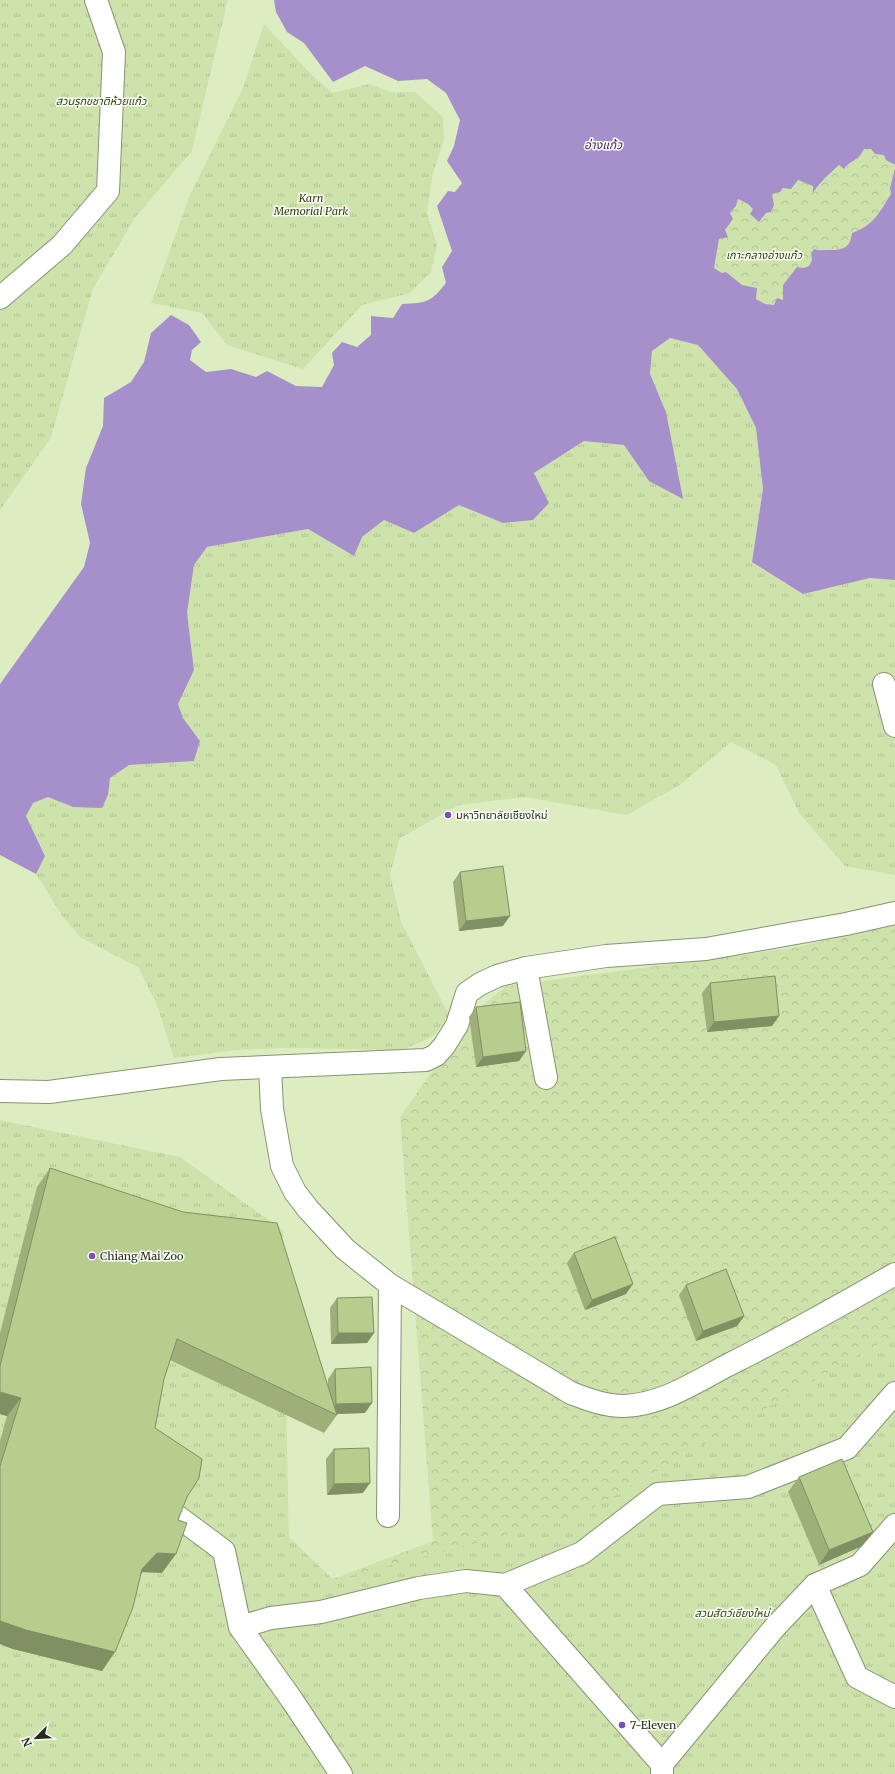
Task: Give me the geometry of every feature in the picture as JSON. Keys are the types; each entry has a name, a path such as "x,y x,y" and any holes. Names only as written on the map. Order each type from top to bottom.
{"street":[{"path":"0,298 62,245 108,191 114,52 96,0"},
{"path":"884,684 895,726"},
{"path":"0,1091 49,1092 221,1069 426,1060 436,1055 444,1046 457,1025 467,994 480,984 497,976 526,968 606,956 706,949 846,924 895,913"},
{"path":"526,968 546,1078"},
{"path":"270,1067 272,1110 282,1166 295,1192 308,1209 345,1249 390,1285 571,1393 598,1404 624,1406 654,1401 679,1391 797,1330 895,1274"},
{"path":"388,1516 390,1285"},
{"path":"240,1628 271,1618 321,1612 419,1588 466,1580 505,1585 582,1553 658,1494 748,1487 847,1448 895,1392"},
{"path":"132,1507 177,1516 224,1551 240,1628 292,1700 341,1774"},
{"path":"505,1585 662,1769 775,1627 815,1585 860,1565 895,1526"},
{"path":"815,1585 857,1678 895,1697"}],"shaded area":[{"name":"มหาวิทยาลัยเชียงใหม่","path":"228,0 895,0 895,1334 579,1516 334,1580 289,1537 283,1230 180,1157 0,1120 0,510 51,438 93,289 135,218 192,151"}],"green space":[{"name":"สวนรุกขชาติห้วยแก้ว","path":"0,0 228,0 192,151 135,218 93,289 51,438 0,510"},
{"name":"Karn Memorial Park","path":"264,24 309,72 332,93 369,84 391,92 415,92 443,117 444,140 433,173 427,213 437,245 431,272 410,293 362,305 303,369 227,345 202,313 151,303 189,197 243,88"},
{"name":"เกาะกลางอ่างแก้ว","path":"864,149 871,149 875,154 884,155 886,160 895,165 890,188 891,194 879,213 871,222 860,230 852,233 851,240 845,248 840,250 818,251 809,266 789,278 783,285 783,300 772,305 763,303 756,299 757,288 742,285 726,272 722,273 714,268 719,238 733,219 730,214 736,206 738,199 748,204 753,209 751,214 762,220 766,213 771,212 774,205 772,194 782,190 798,180 813,186 814,193 822,182 839,165 844,169 862,153"},
{"path":"670,338 698,345 738,389 756,428 763,489 752,562 803,594 870,578 895,580 895,875 845,866 799,813 776,765 731,742 681,784 627,815 525,797 459,805 400,838 390,874 401,922 449,1015 434,1036 402,1050 282,1048 237,1050 174,1058 157,1005 138,967 80,937 63,917 36,874 45,855 26,816 33,803 48,797 73,807 108,795 109,778 129,765 194,761 200,741 183,718 178,704 194,670 187,613 194,565 207,547 308,529 353,556 362,537 384,520 414,533 459,505 503,523 549,503 534,473 584,441 625,445 649,481 666,412 650,374 652,351"},
{"path":"895,923 895,1774 0,1774 0,1706 433,1541 400,1117 473,1013 506,986 793,948"},
{"name":"สวนสัตว์เชียงใหม่","path":"0,1120 180,1157 283,1230 289,1537 334,1580 579,1516 895,1334 895,1774 0,1774"}],"water":[{"name":"อ่างแก้ว","path":"274,0 895,0 895,165 886,160 884,155 875,154 871,149 864,149 857,158 849,163 844,169 839,165 828,175 813,193 813,186 798,180 791,189 783,188 780,192 772,194 774,205 771,212 766,213 759,222 750,214 753,209 748,204 738,199 736,206 730,213 733,219 725,230 728,237 719,239 714,268 722,273 726,272 742,285 757,288 756,299 765,304 774,305 777,298 783,300 783,285 797,267 804,268 809,266 812,260 811,253 814,249 832,250 844,248 849,243 852,233 860,230 875,218 891,194 890,188 895,168 895,580 870,578 803,594 752,562 763,489 756,428 737,389 698,345 670,338 652,351 650,374 666,412 683,499 649,481 624,445 584,441 534,473 549,503 533,520 503,523 459,505 414,533 384,520 362,537 354,556 308,529 207,547 194,565 187,613 194,670 178,704 183,718 200,741 194,761 129,765 110,778 108,795 102,808 73,807 48,797 33,803 26,816 45,856 36,874 0,855 0,684 84,567 90,543 81,504 86,468 103,426 104,398 131,382 144,362 151,333 171,315 189,325 201,342 192,350 190,360 206,372 231,369 256,377 267,371 296,386 322,387 334,365 332,353 342,342 357,347 371,335 371,316 393,318 402,304 417,303 428,300 432,298 446,283 442,267 452,251 437,206 448,191 455,192 462,183 447,161 454,146 460,120 446,93 427,79 398,81 365,66 333,82 304,43 287,32 276,12"}],"building":[{"path":"503,866 510,916 466,921 460,872"},
{"path":"775,976 779,1016 714,1022 710,983"},
{"path":"520,1002 526,1051 483,1057 476,1007"},
{"path":"50,1168 183,1212 277,1223 337,1415 177,1339 164,1379 155,1428 202,1459 199,1478 187,1497 178,1520 187,1523 176,1554 157,1553 142,1569 133,1607 115,1652 26,1630 0,1621 0,1466 21,1398 0,1392 0,1366"},
{"path":"615,1237 633,1284 592,1300 574,1253"},
{"path":"726,1269 744,1316 703,1331 686,1285"},
{"path":"372,1297 374,1333 338,1333 337,1298"},
{"path":"371,1367 372,1403 336,1404 335,1369"},
{"path":"369,1448 370,1483 334,1484 334,1449"},
{"path":"842,1459 873,1532 829,1550 799,1477"}],"place":[{"name":"มหาวิทยาลัยเชียงใหม่","path":"448,815"},
{"name":"Chiang Mai Zoo","path":"92,1256"},
{"name":"7-Eleven","path":"622,1725"}]}
